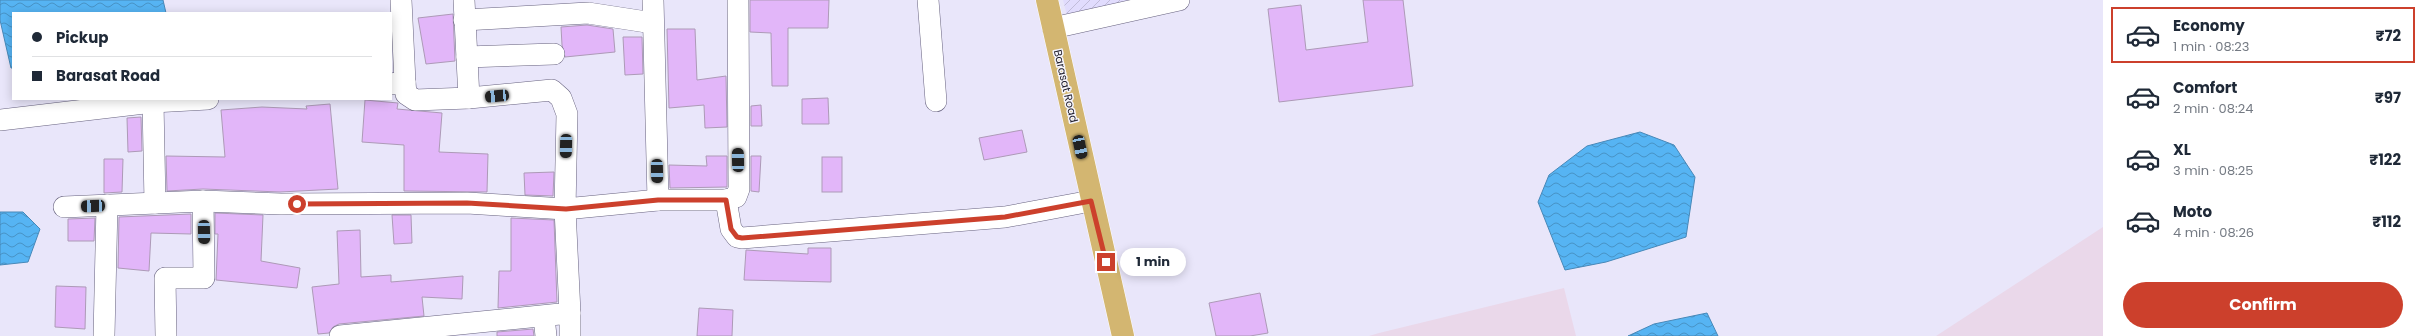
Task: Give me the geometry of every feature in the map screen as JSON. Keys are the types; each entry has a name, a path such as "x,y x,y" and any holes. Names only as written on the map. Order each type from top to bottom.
{"main road":[{"name":"Barasat Road","path":"1047,0 1091,201 1123,336"}],"street":[{"path":"401,0 398,83 406,94 415,100 470,98 552,90 561,98 567,114 566,209 570,336"},
{"path":"653,0 658,200"},
{"path":"64,207 203,201 281,204 467,203 566,209 658,200 726,200 736,197 739,189 738,0"},
{"path":"928,0 936,101"},
{"path":"1053,28 1179,0"},
{"path":"470,98 464,10 588,13 653,23"},
{"path":"467,57 554,54"},
{"path":"0,120 153,102 190,100"},
{"path":"153,102 155,203"},
{"path":"726,200 731,229 737,237 742,238 1005,217 1091,201"},
{"path":"166,336 165,278 204,278 203,201"},
{"path":"104,336 107,205"},
{"path":"341,336 545,327 570,313"}],"shaded area":[{"path":"1063,0 1143,0 1068,19"},
{"path":"2103,227 2103,336 1936,336"},
{"path":"1564,288 1576,336 1369,336 1379,333"}],"water":[{"path":"0,0 163,0 166,12 12,12 12,68 0,20"},
{"path":"1640,132 1674,145 1695,177 1686,237 1606,262 1565,270 1538,202 1549,175 1587,146"},
{"path":"0,212 23,212 40,229 28,262 0,265"},
{"path":"1707,313 1718,336 1628,336 1654,324"}],"building":[{"path":"750,0 829,0 828,28 788,28 788,86 772,86 771,33 750,32"},
{"path":"1363,0 1403,0 1413,86 1279,102 1268,9 1301,5 1306,50 1368,42"},
{"path":"453,14 455,61 426,64 418,18"},
{"path":"587,25 613,29 615,52 565,57 562,45 561,27"},
{"path":"667,29 695,29 697,80 726,76 727,127 705,128 704,105 669,108"},
{"path":"623,37 642,37 643,74 625,75"},
{"path":"828,98 829,124 802,124 802,99"},
{"path":"365,100 398,103 397,109 442,113 439,152 488,154 487,192 404,191 404,145 362,142"},
{"path":"330,104 338,189 280,192 203,189 167,191 166,156 225,157 221,110 262,107 307,109 306,106"},
{"path":"761,105 762,126 751,126 751,106"},
{"path":"141,117 142,151 128,152 127,118"},
{"path":"1022,130 1027,152 984,160 979,138"},
{"path":"706,156 727,156 727,187 670,188 669,165 707,166"},
{"path":"751,156 761,156 759,192 751,191"},
{"path":"822,157 842,157 842,192 822,192"},
{"path":"104,159 123,159 122,192 104,193"},
{"path":"554,172 553,196 525,195 524,173"},
{"path":"215,213 263,215 261,261 300,268 297,288 216,280 218,234 215,234"},
{"path":"191,214 191,234 151,233 149,271 118,268 119,217"},
{"path":"392,215 411,215 412,243 394,244"},
{"path":"95,218 94,241 68,241 68,219"},
{"path":"511,218 554,220 557,302 498,308 499,271 511,271"},
{"path":"360,230 361,277 391,275 391,282 463,276 462,299 422,297 424,316 339,324 333,327 329,333 318,334 312,287 339,284 337,231"},
{"path":"808,248 831,248 831,282 744,280 746,250 808,254"},
{"path":"56,286 86,287 85,329 55,327"},
{"path":"1260,293 1268,333 1250,336 1216,336 1209,303"},
{"path":"699,308 733,310 732,336 697,336"},
{"path":"533,329 534,336 497,336 497,332"}],"route":[{"path":"297,204 467,203 566,209 658,200 726,200 729,221 733,234 742,238 1005,217 1028,214 1091,201 1106,262"}]}
